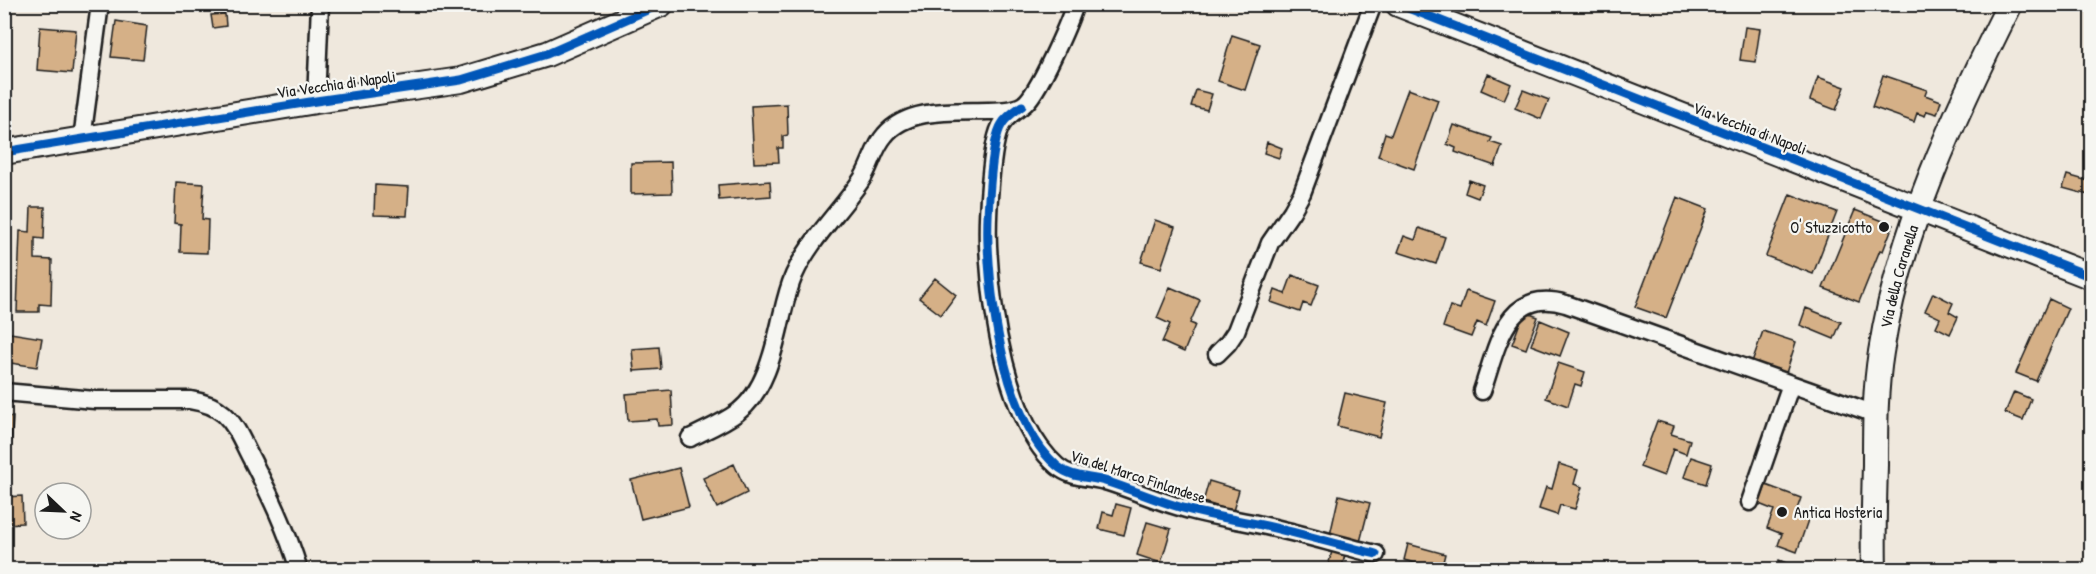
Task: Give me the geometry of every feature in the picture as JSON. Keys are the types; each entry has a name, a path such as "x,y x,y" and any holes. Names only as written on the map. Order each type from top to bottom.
{"street":[{"path":"82,139 100,4"},
{"path":"316,101 320,4"},
{"name":"Via Vecchia di Napoli","path":"4,152 475,77 548,54 661,4"},
{"name":"Via del Marco Finlandese","path":"1075,4 1059,44 1036,88 1022,106 1002,123 996,138 988,228 989,264 999,334 1023,418 1044,451 1061,469 1072,475 1108,482 1189,510 1264,525 1376,554"},
{"path":"1217,354 1226,346 1236,331 1270,243 1302,193 1373,4"},
{"name":"Via Vecchia di Napoli","path":"1398,4 2091,277"},
{"name":"Via della Caranella","path":"1874,570 1875,414 1885,328 1918,210 2010,4"},
{"path":"690,438 732,416 754,393 769,364 789,289 798,267 820,231 861,179 880,142 890,129 908,120 926,115 999,111 1022,106"},
{"path":"1482,391 1509,319 1526,305 1549,300 1566,304 1875,414"},
{"path":"1750,502 1791,384"},
{"path":"4,393 95,400 190,400 217,409 225,414 236,429 269,492 285,528 299,570"}],"building":[{"path":"1871,4 1889,4 1887,12 1870,6"},
{"path":"225,14 226,26 213,28 211,15"},
{"path":"116,21 147,26 143,60 111,57"},
{"path":"40,27 76,30 72,73 37,70"},
{"path":"1745,27 1760,29 1755,62 1740,60"},
{"path":"1232,35 1260,44 1245,90 1218,81"},
{"path":"1488,74 1511,84 1504,100 1481,90"},
{"path":"1883,75 1927,90 1925,95 1941,101 1937,114 1927,111 1925,116 1917,113 1914,122 1872,107"},
{"path":"1818,77 1845,87 1836,110 1810,100"},
{"path":"1408,89 1438,100 1414,169 1378,156 1385,133 1391,135"},
{"path":"1196,90 1212,94 1207,110 1191,106"},
{"path":"1523,90 1549,100 1541,119 1515,108"},
{"path":"787,104 788,135 783,136 783,148 778,148 779,162 754,163 751,106"},
{"path":"4,123 8,124 7,146 4,146"},
{"path":"1454,125 1492,138 1490,142 1502,146 1495,166 1455,152 1456,148 1447,144"},
{"path":"1267,142 1282,148 1279,158 1264,153"},
{"path":"671,162 672,193 631,194 631,163"},
{"path":"2067,175 2092,182 2092,196 2063,188"},
{"path":"1469,180 1483,185 1478,198 1465,193"},
{"path":"770,181 771,196 719,200 718,185"},
{"path":"176,182 204,184 202,219 208,220 207,253 180,252 181,224 174,223"},
{"path":"375,185 409,187 407,216 374,215"},
{"path":"1790,194 1837,212 1813,274 1766,256"},
{"path":"1677,197 1708,209 1666,318 1635,307"},
{"path":"31,207 45,207 44,239 35,238 35,259 52,260 51,305 39,304 39,312 17,312 20,231 30,232"},
{"path":"1855,210 1893,225 1859,302 1823,288"},
{"path":"1155,220 1175,227 1161,268 1141,262"},
{"path":"1419,228 1445,237 1436,264 1398,252 1404,236 1415,240"},
{"path":"2092,247 2092,267 2085,265"},
{"path":"1292,275 1319,285 1311,306 1303,303 1300,312 1271,302 1275,290 1285,294"},
{"path":"935,278 956,295 941,315 919,298"},
{"path":"1170,287 1200,300 1190,323 1195,325 1184,352 1162,342 1170,324 1157,318"},
{"path":"1466,291 1495,301 1486,326 1477,322 1471,337 1443,327 1450,306 1460,309"},
{"path":"1933,293 1953,303 1949,312 1958,317 1950,334 1936,327 1940,318 1925,311"},
{"path":"2049,299 2068,308 2036,381 2016,373"},
{"path":"1806,308 1841,322 1834,339 1800,325"},
{"path":"1524,312 1538,317 1526,349 1512,344"},
{"path":"1540,320 1569,332 1560,356 1531,345"},
{"path":"1763,331 1796,342 1786,373 1752,362"},
{"path":"4,332 42,338 37,367 4,362"},
{"path":"659,347 661,369 634,371 632,349"},
{"path":"1558,363 1585,372 1581,386 1575,384 1568,406 1546,398"},
{"path":"671,390 673,425 658,426 657,419 628,421 626,394"},
{"path":"2014,392 2031,399 2023,420 2005,413"},
{"path":"1345,393 1387,403 1379,437 1337,426"},
{"path":"4,417 13,417 10,462 4,461"},
{"path":"1657,421 1674,426 1671,434 1690,440 1686,454 1673,449 1664,476 1640,467"},
{"path":"1691,457 1712,464 1706,484 1684,477"},
{"path":"734,464 747,493 717,508 703,478"},
{"path":"1559,464 1578,470 1574,484 1582,487 1575,509 1560,505 1557,515 1539,509 1546,487 1552,489"},
{"path":"679,468 689,507 641,519 631,480"},
{"path":"1209,481 1239,490 1233,511 1203,502"},
{"path":"1766,485 1801,498 1795,515 1808,520 1797,552 1778,545 1782,534 1767,528 1774,510 1759,504"},
{"path":"1339,495 1370,503 1360,542 1330,535"},
{"path":"22,496 23,523 4,524 4,497"},
{"path":"1116,504 1131,508 1124,535 1099,529 1103,512 1113,515"},
{"path":"1147,522 1171,529 1161,563 1137,555"},
{"path":"1408,544 1445,554 1441,570 1404,560"},
{"path":"1332,551 1345,555 1341,570 1327,570"},
{"path":"1779,560 1801,569 1801,570 1775,570"}],"cycle path":[{"path":"4,152 316,101 461,80 547,54 661,4"},
{"path":"1398,4 2092,277"},
{"path":"1022,106 1006,119 998,133 990,183 988,245 993,301 1004,363 1025,422 1040,446 1057,466 1075,475 1102,480 1169,504 1209,515 1280,529 1376,554"}],"place":[{"name":"O' Stuzzicotto","path":"1884,227"},
{"name":"Antica Hosteria","path":"1782,512"}]}
